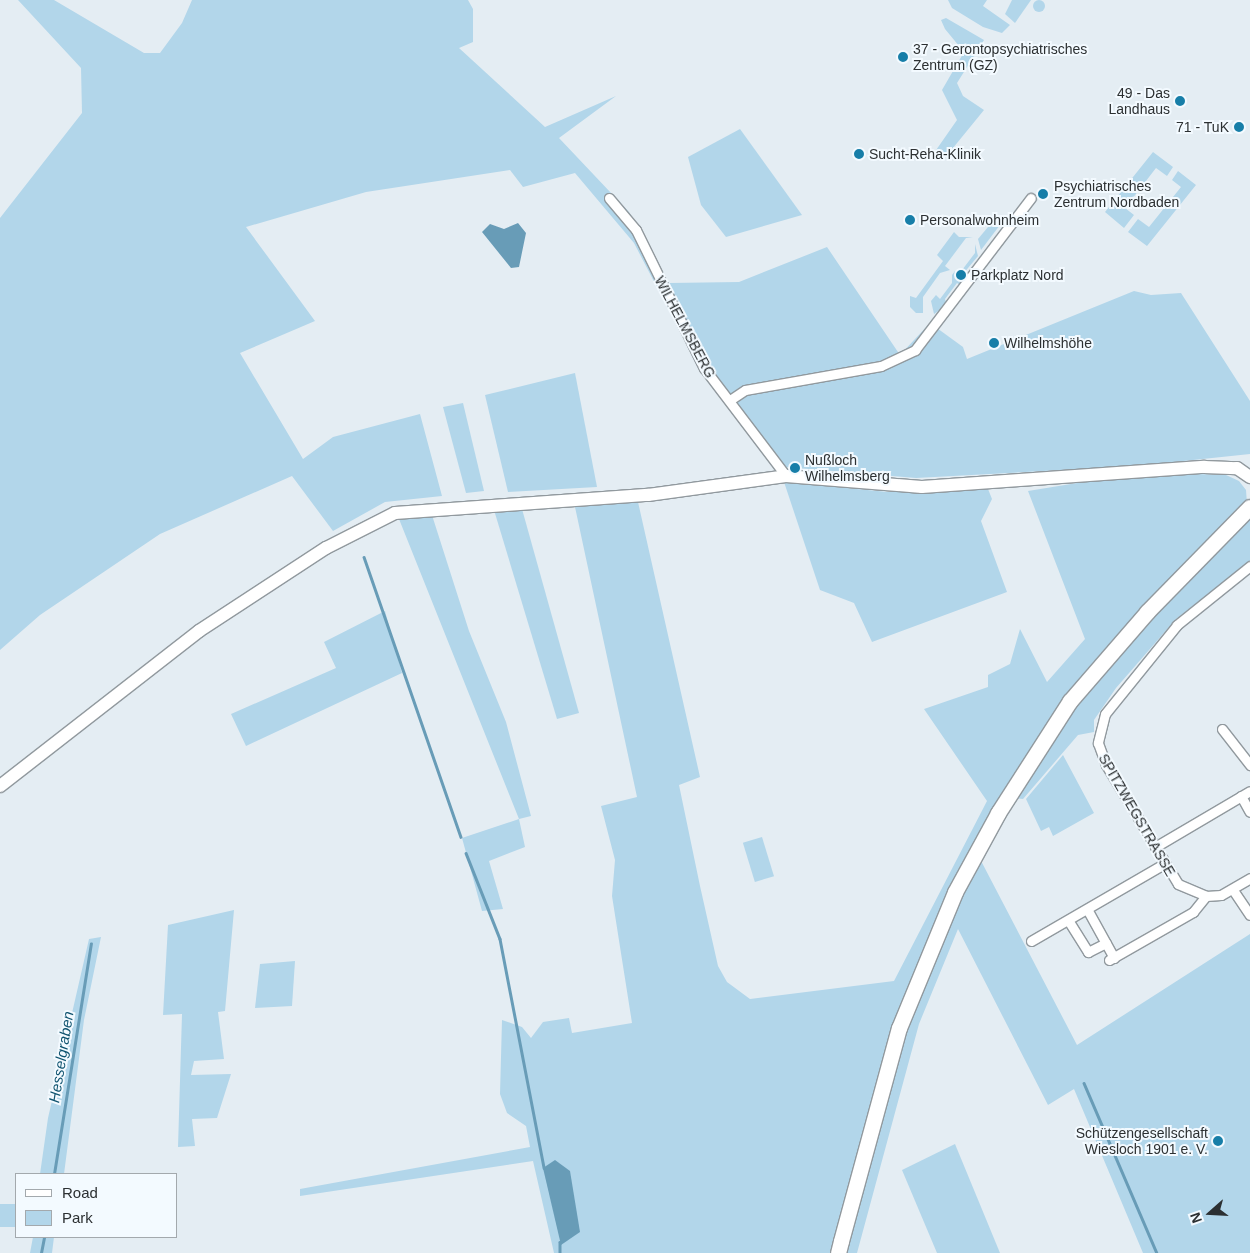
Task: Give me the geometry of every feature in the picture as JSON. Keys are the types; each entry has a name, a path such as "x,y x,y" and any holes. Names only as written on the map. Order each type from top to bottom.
{"main road":[{"path":"0,786 200,631 326,548 395,513 648,495 786,476 922,487 1204,467 1237,468 1250,477"},
{"path":"840,1247 899,1028 926,959 998,813 1070,701 1147,612 1250,508"}],"street":[{"name":"WILHELMSBERG","path":"609,198 636,230 704,368 786,476"},
{"path":"730,400 745,390 894,362 922,343 1030,198"},
{"name":"SPITZWEGSTRASSE","path":"1206,896 1178,884 1164,864 1099,753 1100,726 1177,625 1250,566"},
{"path":"1222,729 1250,765"},
{"path":"1155,847 1250,791"},
{"path":"1241,796 1250,812"},
{"path":"1031,941 1164,864"},
{"path":"1087,909 1106,944 1111,959 1193,912 1206,896 1233,890 1250,878"},
{"path":"1233,890 1250,915"},
{"path":"1068,920 1088,952 1106,944"}],"green space":[{"path":"18,0 54,0 144,53 160,53 182,23 192,0 468,0 473,9 473,42 459,48 545,127 616,96 559,138 629,212 669,283 739,282 827,247 900,355 930,323 963,347 967,359 1134,291 1151,295 1181,293 1250,401 1250,454 1136,466 916,478 785,467 775,452 770,459 702,374 634,243 575,173 523,187 510,170 366,192 246,227 315,321 240,353 303,459 333,437 420,414 442,496 385,502 333,531 292,476 160,534 40,615 0,650 0,218 82,113 81,68"},
{"path":"948,0 987,0 983,6 1010,25 1002,33 983,27 952,8"},
{"path":"1012,0 1031,0 1015,23 1005,14"},
{"path":"1039,0 1045,6 1039,12 1033,6"},
{"path":"946,18 984,40 957,83 963,96 984,110 944,159 935,156 930,151 934,153 957,120 942,90 964,52 945,29 941,20"},
{"path":"740,129 802,215 726,237 701,205 688,157"},
{"path":"1153,152 1173,167 1167,176 1156,168 1125,208 1134,215 1124,228 1105,212"},
{"path":"1178,171 1196,185 1147,246 1128,232 1138,219 1149,227 1181,187 1172,180"},
{"path":"1002,220 981,250 978,239 993,221"},
{"path":"954,232 959,237 973,237 966,238 945,266 950,270 940,273 923,297 923,313 916,313 910,307 910,296 916,298 943,261 937,255"},
{"path":"975,244 978,256 963,274 965,281 961,286 957,283 945,299 947,305 934,314 931,301 936,295 940,299 952,283 952,275 955,271 959,274 975,253"},
{"path":"575,373 597,487 508,492 485,395"},
{"path":"463,403 484,491 466,493 443,407"},
{"path":"1197,474 1226,475 1239,481 1246,490 1247,504 1025,758 989,814 952,887 833,1253 554,1253 533,1161 300,1196 300,1189 530,1147 526,1126 507,1113 500,1094 502,1020 522,1027 531,1038 543,1022 569,1018 572,1033 632,1023 612,896 615,860 601,806 637,797 575,507 638,502 700,777 679,785 718,966 727,982 750,999 894,981 987,801 924,709 988,687 988,675 1010,664 1020,629 1047,682 1085,639 1028,491 1108,478"},
{"path":"784,482 888,492 988,489 992,499 981,521 1007,592 872,642 854,603 820,590"},
{"path":"522,509 579,713 557,719 494,510"},
{"path":"431,512 469,631 506,722 531,816 519,819 399,519"},
{"path":"1250,515 1250,561 1176,619 1116,688 1094,720 1094,732 1078,735 1023,799 1012,798 1078,702 1145,620"},
{"path":"385,611 402,673 246,746 231,714 336,668 324,642"},
{"path":"1063,755 1094,813 1053,836 1049,827 1041,831 1026,799"},
{"path":"519,819 525,847 489,861 503,909 482,911 462,838"},
{"path":"762,837 774,876 755,882 743,843"},
{"path":"979,857 1077,1045 1250,934 1250,1253 1143,1253 1074,1089 1048,1105 958,929 919,1024 857,1253 844,1253 905,1033"},
{"path":"234,910 225,1011 218,1012 224,1059 194,1061 191,1075 231,1074 217,1118 192,1119 195,1146 178,1147 182,1014 163,1015 168,925"},
{"path":"101,937 84,1020 64,1173 40,1173 48,1118 89,939"},
{"path":"295,961 292,1006 255,1008 260,964"},
{"path":"955,1144 1000,1253 937,1253 902,1170"},
{"path":"0,1204 15,1204 15,1227 0,1227"},
{"path":"33,1238 54,1238 52,1253 30,1253"}],"shaded area":[{"path":"518,223 526,233 519,267 511,268 482,232 490,224 504,229"},
{"path":"555,1160 570,1171 580,1232 561,1245 543,1168"}],"waterway":[{"path":"364,557 461,837"},
{"path":"466,853 500,939 544,1168"},
{"name":"Hesselgraben","path":"54,1173 91,944"},
{"path":"1084,1083 1157,1253"},
{"name":"Hesselgraben","path":"41,1253 44,1238"},
{"path":"560,1242 560,1253"}],"place":[{"name":"37 - Gerontopsychiatrisches Zentrum (GZ)","path":"903,57"},
{"name":"49 - Das Landhaus","path":"1180,101"},
{"name":"71 - TuK","path":"1239,127"},
{"name":"Sucht-Reha-Klinik","path":"859,154"},
{"name":"Psychiatrisches Zentrum Nordbaden","path":"1043,194"},
{"name":"Personalwohnheim","path":"910,220"},
{"name":"Parkplatz Nord","path":"961,275"},
{"name":"Wilhelmshöhe","path":"994,343"},
{"name":"Nußloch Wilhelmsberg","path":"795,468"},
{"name":"Schützengesellschaft Wiesloch 1901 e. V.","path":"1218,1141"}]}
